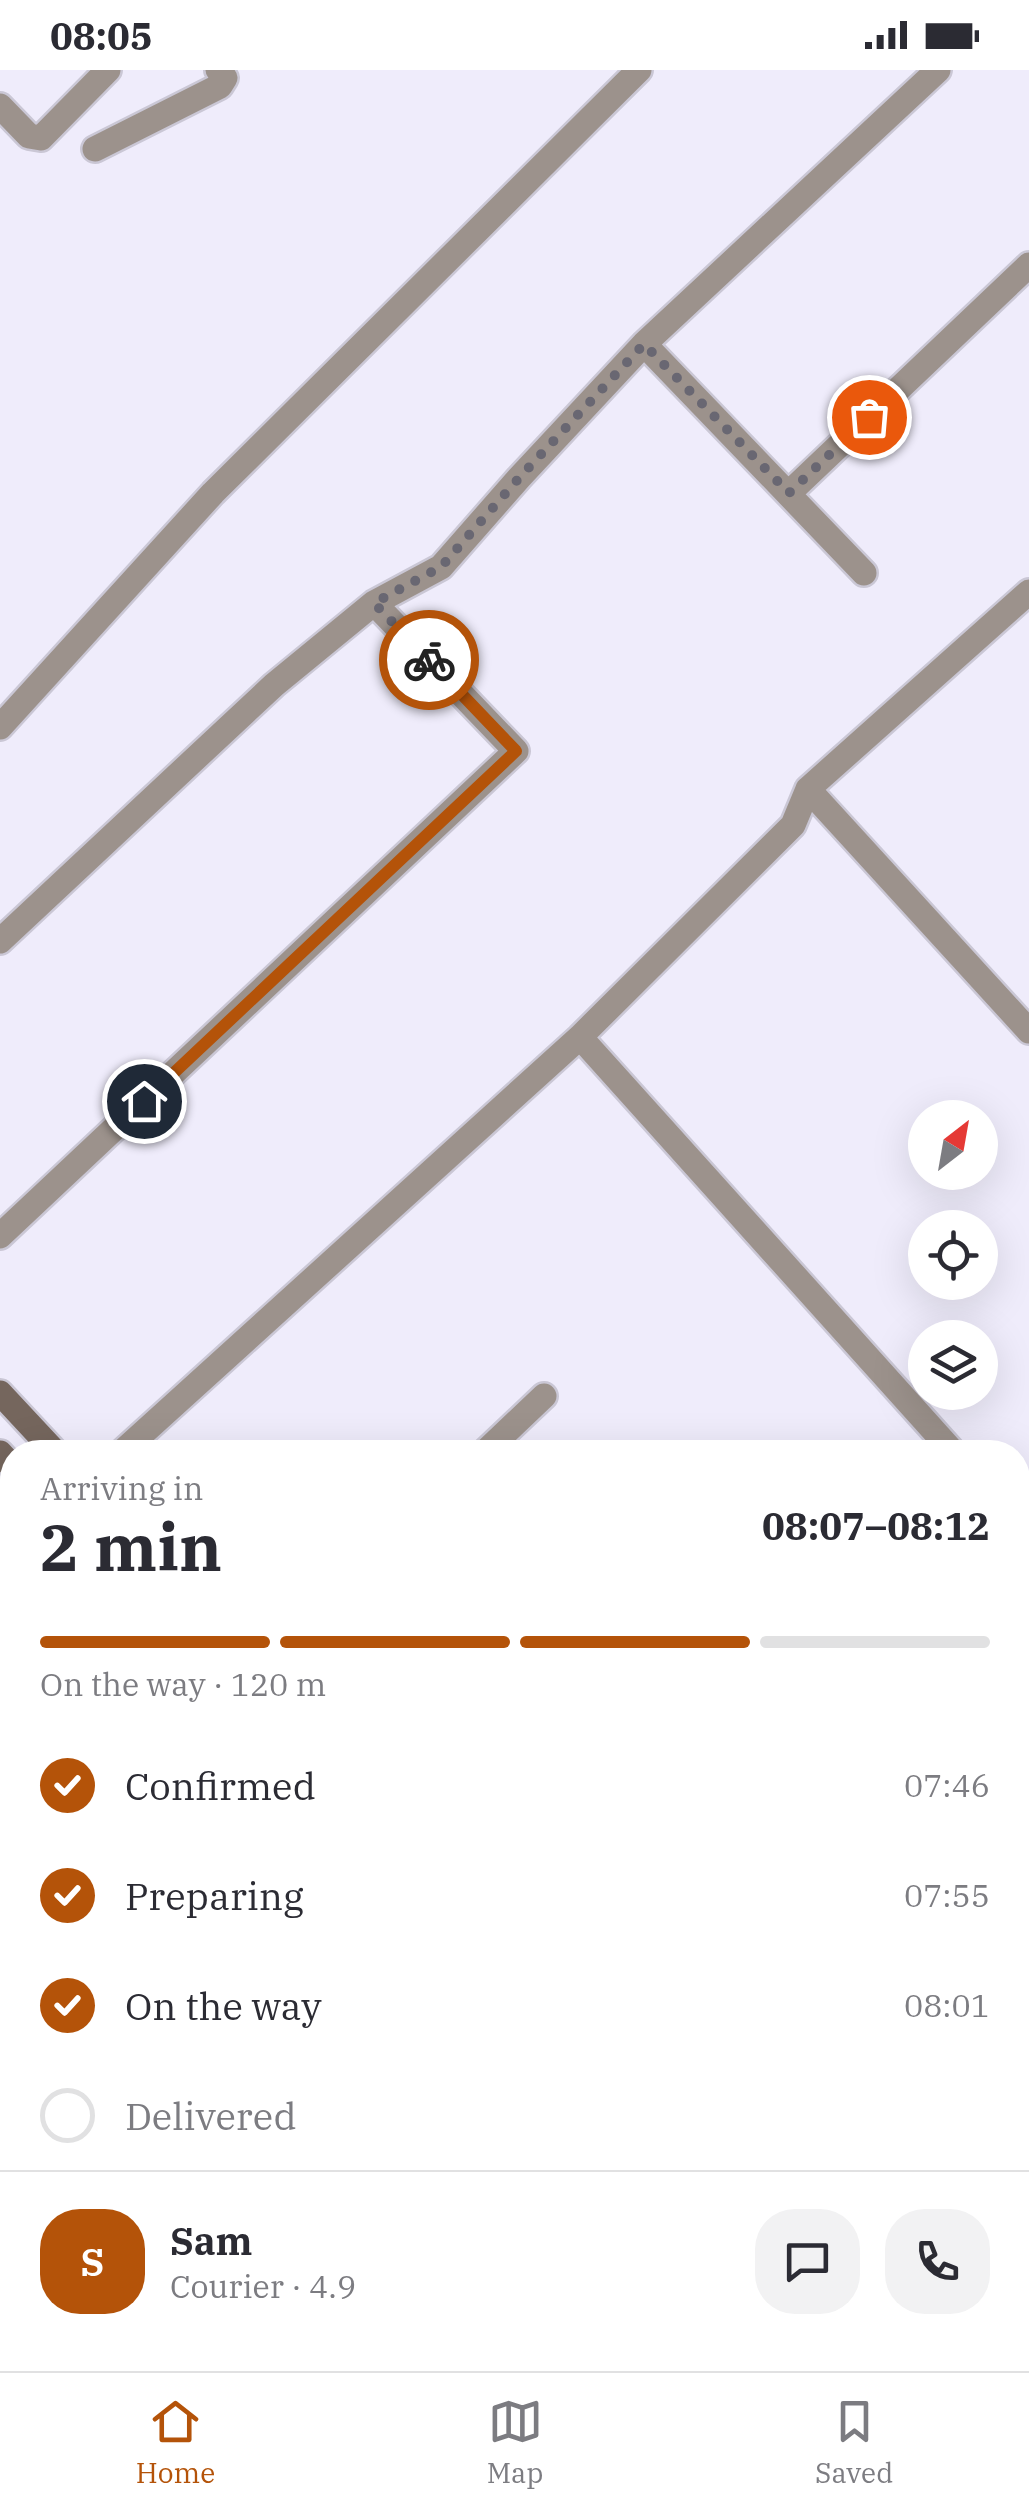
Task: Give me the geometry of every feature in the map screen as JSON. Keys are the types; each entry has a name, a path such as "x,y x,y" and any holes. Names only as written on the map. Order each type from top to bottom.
{"main road":[{"path":"0,1393 44,1440"}],"street":[{"path":"0,106 29,136 41,138 108,70"},
{"path":"94,149 220,86 225,78 218,70"},
{"path":"0,727 212,493 638,70"},
{"path":"0,941 274,685 374,603 441,567 644,344 938,70"},
{"path":"789,493 1029,265"},
{"path":"644,344 864,573"},
{"path":"135,1440 580,1036 793,825 808,789 1029,592"},
{"path":"0,1236 516,751 374,603"},
{"path":"808,789 1029,1031"},
{"path":"580,1036 931,1440"},
{"path":"498,1440 544,1396"}],"way so far":[{"path":"429,660 374,603 441,567 644,344 789,493 869,417"}],"route":[{"path":"144,1101 516,751 429,660"}]}
